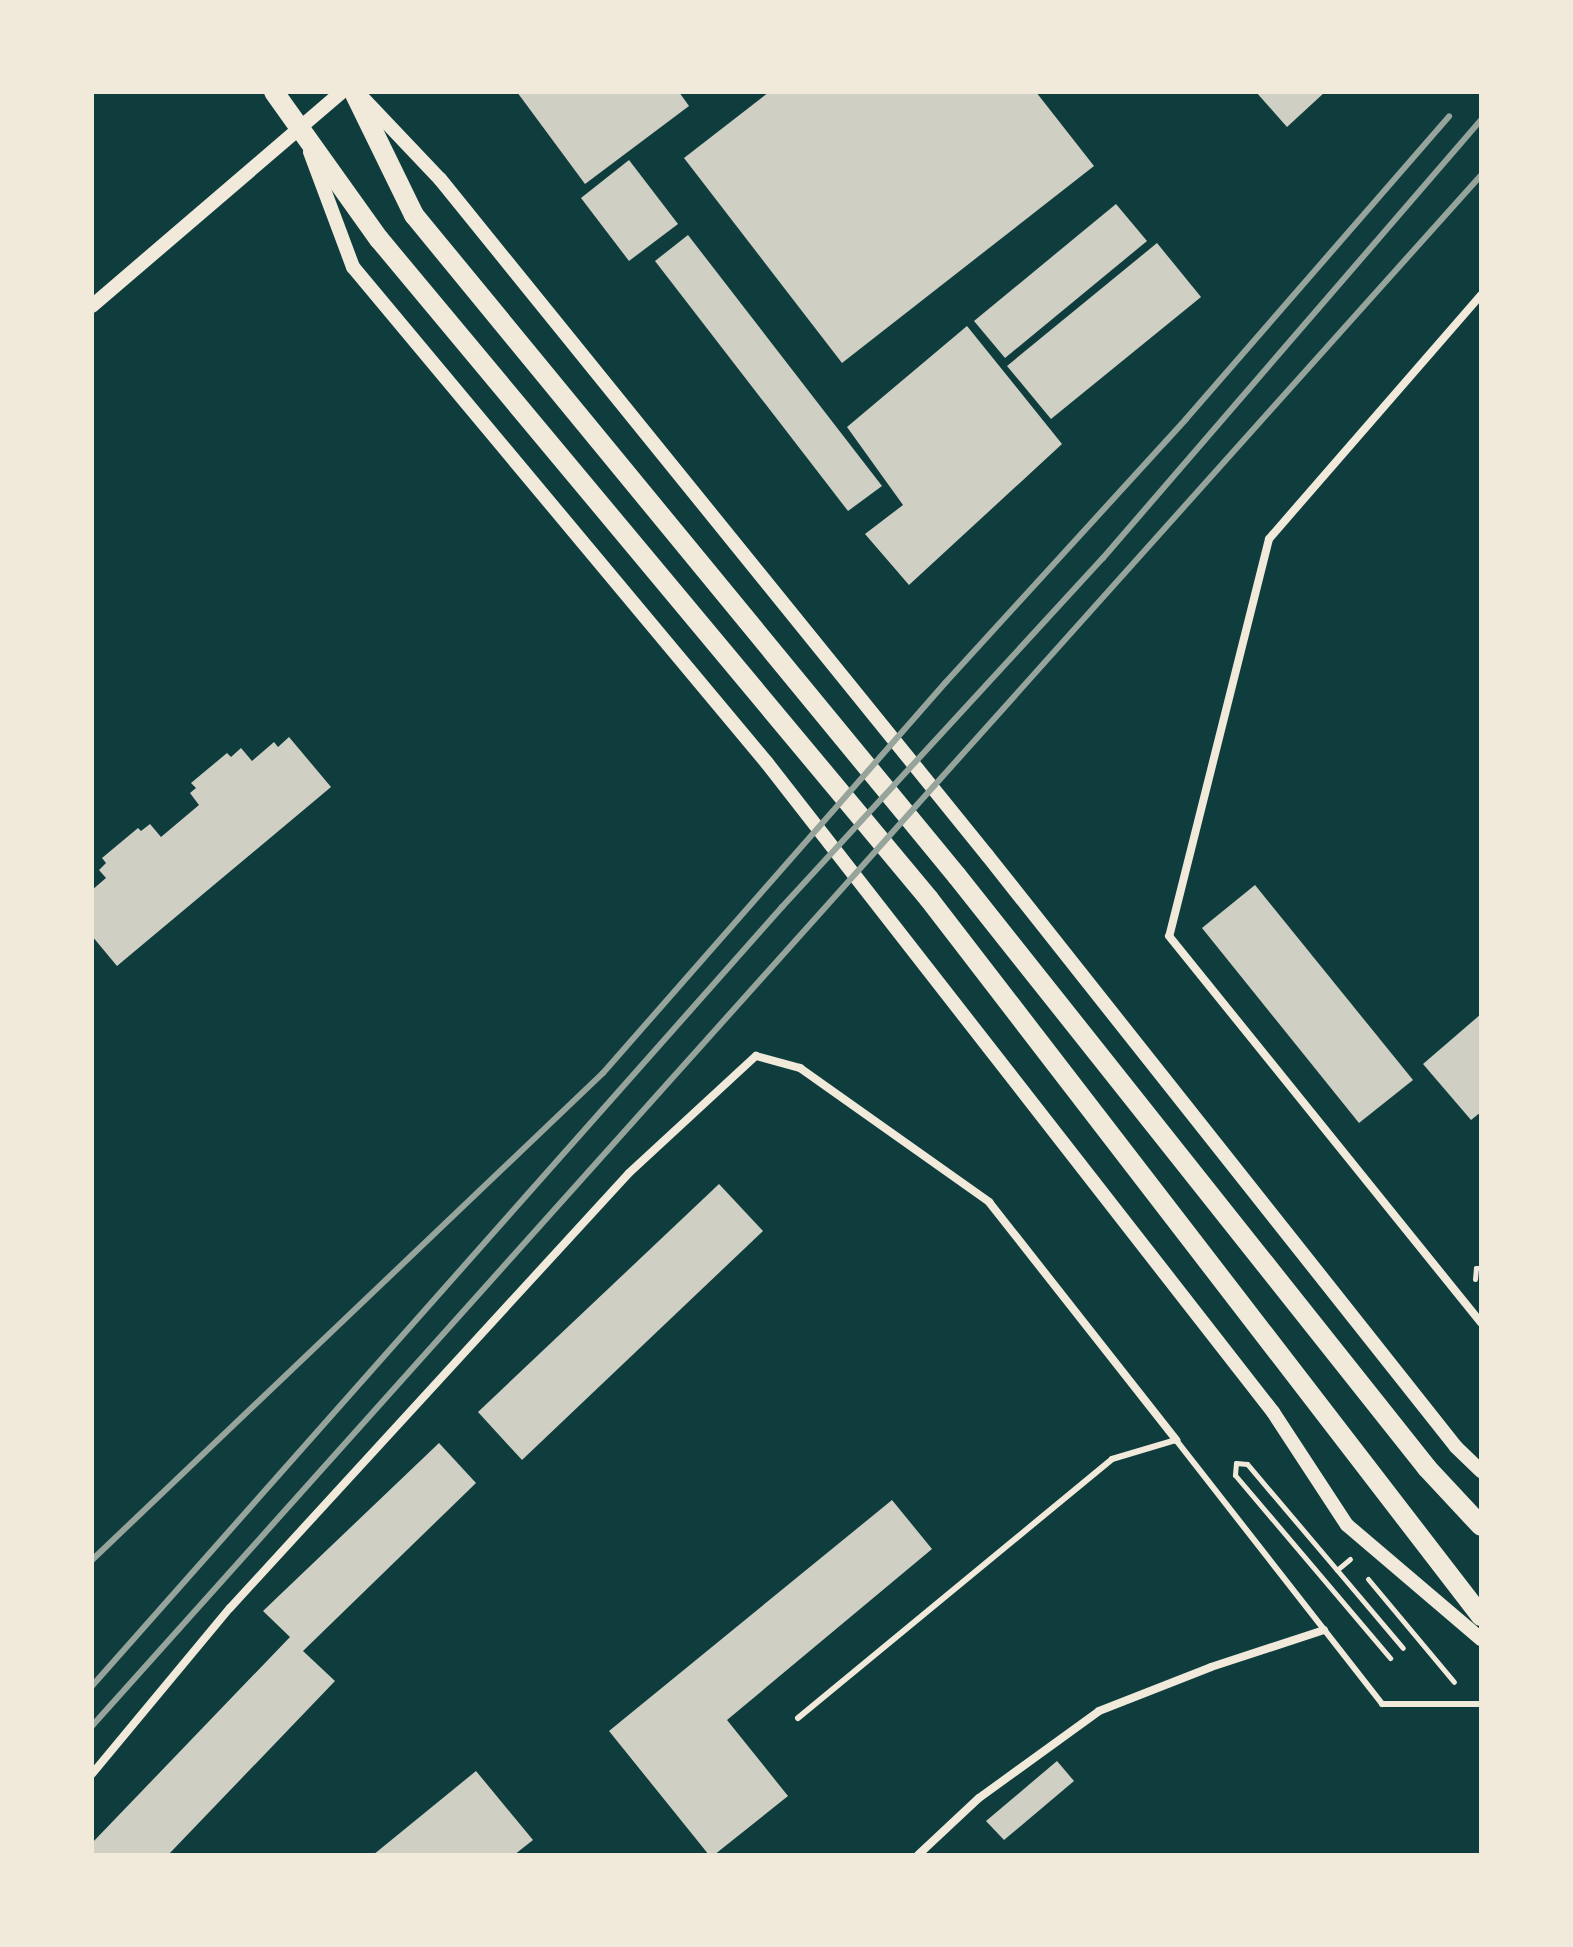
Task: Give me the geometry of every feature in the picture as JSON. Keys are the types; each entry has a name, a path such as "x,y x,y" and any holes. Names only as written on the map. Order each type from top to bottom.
{"main road":[{"path":"274,92 379,239 929,899 1481,1616"},
{"path":"355,92 414,215 957,876 1427,1468 1481,1526"}],"street":[{"path":"92,306 342,92"},
{"path":"355,92 440,179 997,867 1456,1447 1481,1471"},
{"path":"300,125 353,267 767,763 1273,1412 1347,1525 1481,1639"},
{"path":"1481,295 1269,539 1169,936 1481,1323"},
{"path":"92,1774 230,1608 629,1173 756,1056 800,1068 989,1202 1176,1440"},
{"path":"918,1855 979,1798 1099,1711 1211,1667 1324,1630"}],"lane":[{"path":"798,1718 1112,1459 1176,1440 1382,1704 1481,1704"}],"path":[{"path":"1337,1570 1403,1648"}],"building":[{"path":"517,92 679,92 689,106 585,184"},
{"path":"769,92 1036,92 1094,166 842,363 684,158"},
{"path":"1256,92 1325,92 1287,127"},
{"path":"629,160 678,224 629,261 581,198"},
{"path":"1116,204 1147,241 1005,358 974,321"},
{"path":"688,235 882,486 848,511 655,261"},
{"path":"1157,243 1201,297 1051,419 1007,366"},
{"path":"967,326 1062,444 909,585 865,534 903,505 847,427"},
{"path":"289,737 331,787 117,966 92,936 92,890 106,878 99,870 106,863 102,858 138,828 141,831 150,824 161,837 199,805 190,793 196,788 191,783 227,753 231,757 241,748 252,761 274,742 278,747"},
{"path":"1255,885 1413,1080 1359,1123 1202,928"},
{"path":"1481,1014 1481,1112 1471,1120 1423,1064"},
{"path":"719,1184 763,1231 522,1460 478,1412"},
{"path":"439,1443 476,1483 303,1651 335,1681 168,1855 92,1855 92,1843 290,1637 263,1611"},
{"path":"892,1500 932,1549 727,1720 788,1796 714,1855 709,1855 609,1731"},
{"path":"1057,1761 1074,1781 1004,1840 986,1821"},
{"path":"476,1771 533,1840 514,1855 373,1855"}],"railway":[{"path":"92,1560 603,1073 946,682 1186,419 1449,116"},
{"path":"92,1686 782,907 1103,558 1481,120"},
{"path":"92,1726 1481,175"}]}
